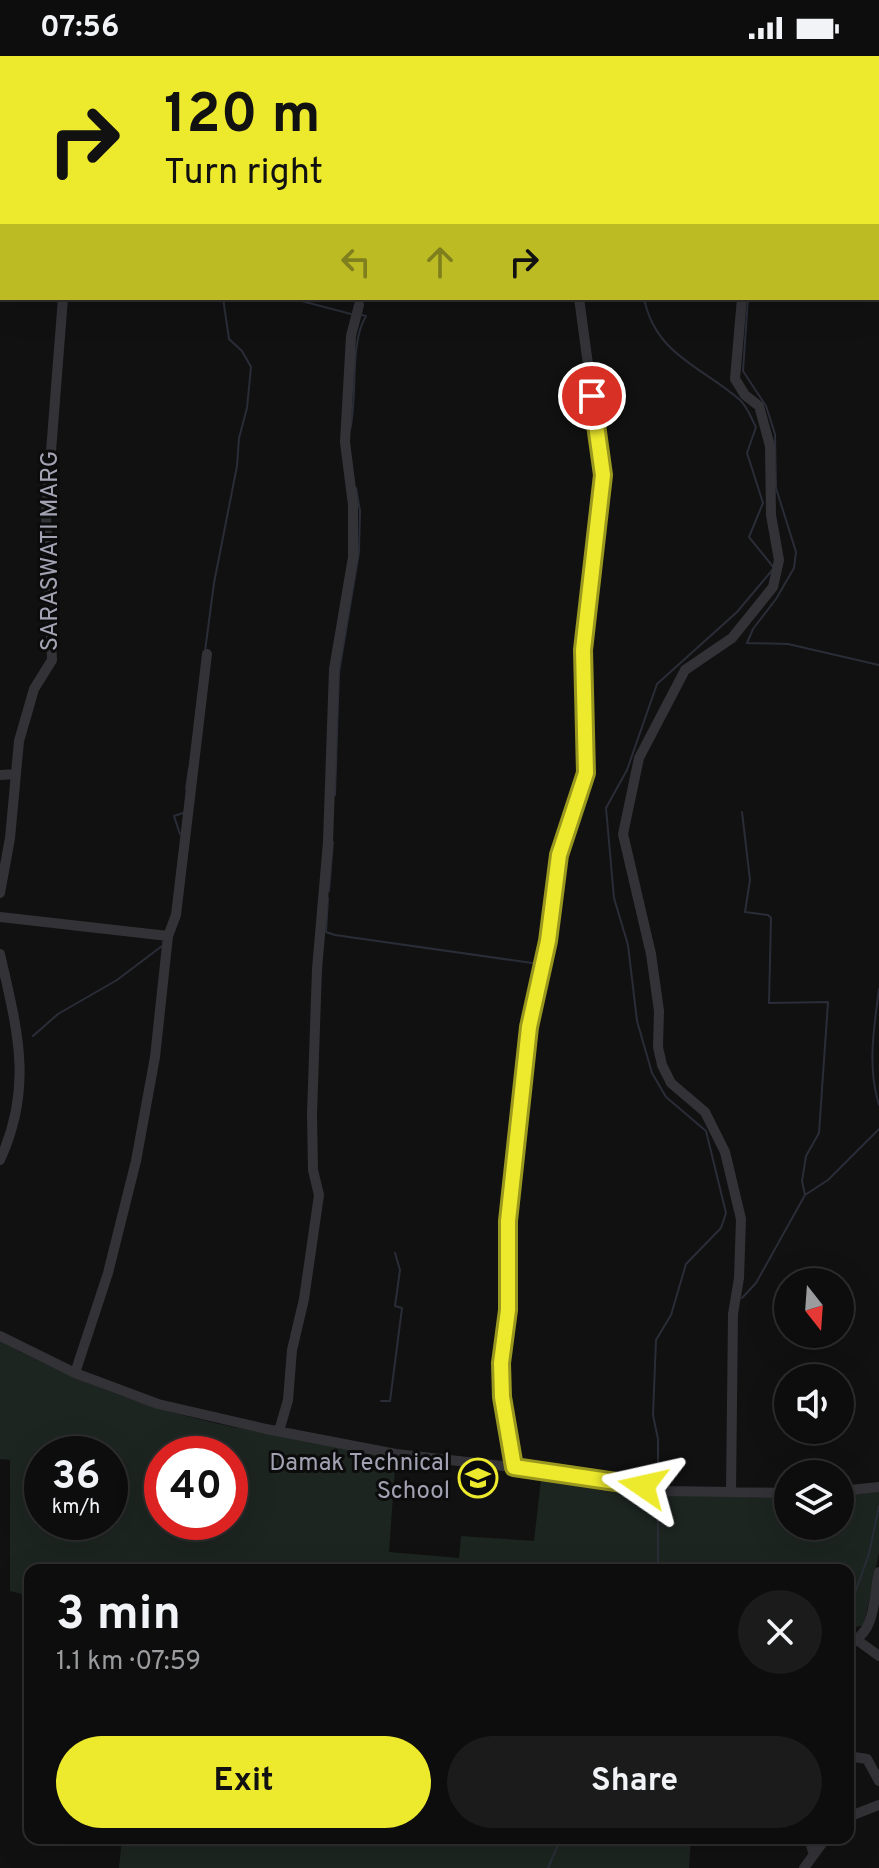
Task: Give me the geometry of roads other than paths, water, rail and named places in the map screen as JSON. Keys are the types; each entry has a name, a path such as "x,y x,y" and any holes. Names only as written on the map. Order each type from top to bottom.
{"street":[{"name":"SARASWATI MARG","path":"0,893 10,838 19,741 27,707 52,660 46,515 63,300"},
{"path":"514,1467 502,1397 501,1363 508,1310 508,1221 529,1027 548,941 559,855 586,773 583,650 603,475 579,300"},
{"path":"731,1492 733,1314 739,1278 741,1219 725,1152 705,1112 671,1083 662,1065 651,954 623,834 639,758 685,670 732,638 773,587 779,560 771,515 770,446 759,406 745,395 735,379 742,300"},
{"path":"279,1431 288,1400 292,1350 304,1299 319,1195 313,1170 312,1114 317,969 328,842 334,669 353,557 353,505 345,442 351,336 359,305"},
{"path":"75,1373 108,1273 136,1161 155,1057 168,936 176,915 207,654"},
{"path":"0,775 16,774"},
{"path":"0,917 168,936"},
{"path":"0,954 18,1033 21,1090 13,1127 0,1160"},
{"path":"0,1336 75,1373 188,1412 279,1431 396,1454 619,1480 666,1491 774,1493"},
{"path":"854,1490 879,1487"},
{"path":"854,1640 871,1621 879,1572"},
{"path":"854,1642 879,1656"},
{"path":"854,1757 867,1759 879,1781"},
{"path":"854,1815 879,1805"},
{"path":"811,1844 813,1852"},
{"path":"804,1868 820,1844"}],"waterway":[{"path":"205,651 214,583 237,466 239,438 247,408 251,367 242,351 229,339 223,300"},
{"path":"298,300 351,314"},
{"path":"645,300 658,333 669,347 740,400 756,427 747,453 763,503 749,537 774,568 737,612 657,684 627,770 606,808 614,898 628,945 637,1021 652,1073 666,1097 706,1131 726,1213 721,1228 686,1264 671,1315 656,1340 653,1415 658,1439 658,1483"},
{"path":"748,300 743,371 766,406 775,434 776,488 796,552 794,568 747,643 788,644 879,665"},
{"path":"350,430 357,341 366,316 362,315"},
{"path":"335,795 339,672 359,552 360,511 356,488"},
{"path":"186,789 189,768"},
{"path":"742,812 750,880 745,912 771,918 769,1003 828,1002 819,1133 806,1156 802,1181 805,1195"},
{"path":"180,834 174,816 183,813"},
{"path":"329,891 333,842"},
{"path":"328,898 326,932 335,935 539,964"},
{"path":"33,1036 58,1014 117,980 162,946"},
{"path":"879,989 872,1062 879,1105"},
{"path":"742,1298 756,1283 805,1195 828,1180 879,1129"},
{"path":"381,1401 390,1401 402,1308 395,1306 400,1270 395,1253"},
{"path":"658,1497 658,1564"},
{"path":"854,1595 869,1554 879,1506"},
{"path":"548,1868 558,1844"}],"place":[{"name":"Damak Technical School","path":"478,1478"}]}
